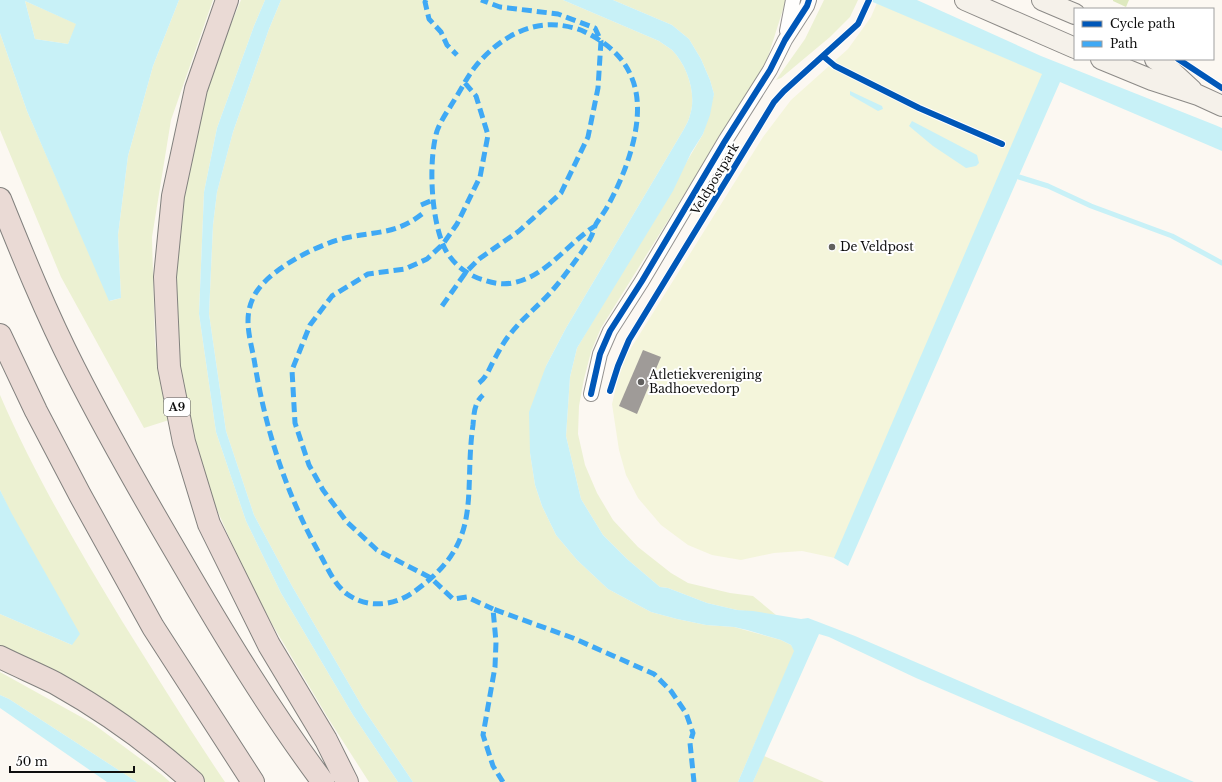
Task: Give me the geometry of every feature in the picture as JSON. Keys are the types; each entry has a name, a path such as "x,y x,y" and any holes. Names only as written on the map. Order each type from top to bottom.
{"highway":[{"name":"A9","path":"228,0 196,89 173,196 165,277 169,367 184,442 208,524 269,645 326,740 347,782"},
{"path":"0,199 25,262 73,367 122,459 226,639 323,782"},
{"path":"0,335 36,411 80,495 153,627 253,782"},
{"path":"0,657 54,683 98,709 139,737 194,782"}],"main road":[{"path":"965,0 1074,48"},
{"path":"1042,0 1074,14"},
{"path":"1103,60 1152,80 1198,95 1222,106"},
{"path":"1157,60 1166,66 1198,95"}],"street":[{"name":"Veldpostpark","path":"785,40 793,0"},
{"name":"Veldpostpark","path":"591,394 600,354 610,331 642,281 725,141 770,70 785,40 809,0"}],"green space":[{"path":"179,0 213,0 171,120 152,237 155,344 169,420 144,428 61,277 0,130 0,33 27,111 110,301 121,298 118,235 128,156 153,66"},
{"path":"241,0 265,0 217,128 204,192 199,314 216,432 246,521 281,593 353,715 398,782 369,782 328,718 272,624 239,560 208,489 189,423 176,343 172,264 202,94"},
{"path":"281,0 563,0 659,41 672,50 682,64 691,89 692,107 689,119 566,328 546,366 530,453 535,485 542,506 556,535 577,560 608,589 651,612 706,625 734,627 781,640 791,645 795,651 738,782 413,782 363,708 292,586 254,515 226,431 209,314 213,225 217,192 233,132 269,29"},
{"path":"613,0 786,0 766,63 601,328 591,352 584,379 579,406 578,434 585,465 597,493 613,520 638,547 671,573 688,583 730,593 753,596 776,615 737,610 707,603 668,588 660,587 627,559 603,535 581,499 566,436 570,377 577,348 703,134 714,94 701,59 689,39 672,25"},
{"path":"824,0 858,0 850,17 830,37 781,78 776,80 805,39"},
{"path":"1113,0 1129,0 1126,7"},
{"path":"25,1 77,24 68,44 35,39"},
{"name":"De Veldpost","path":"877,3 1043,74 835,558 802,551 774,553 741,560 712,555 688,545 661,525 638,498 626,475 619,450 612,404 618,379 626,356 763,137 791,100 848,49 871,17"},
{"path":"0,395 42,482 89,566 160,682 225,782 205,782 168,749 0,648 0,614 72,645 0,490"},
{"path":"0,672 92,723 170,782 137,782 9,699 0,695"},
{"path":"764,756 824,782 753,782"}],"water":[{"path":"0,0 179,0 153,66 128,156 118,235 121,298 109,301 27,111 0,33","holes":["25,1 76,24 68,44 35,39"]},
{"path":"265,0 281,0 269,29 233,132 217,192 213,225 209,314 226,431 254,515 292,586 363,708 413,782 398,782 353,715 281,593 246,521 216,432 199,314 204,192 217,128"},
{"path":"563,0 613,0 672,25 689,39 701,59 714,94 710,115 703,134 691,153 673,191 577,348 570,377 566,436 581,499 603,535 627,559 660,587 668,588 707,603 737,610 753,611 801,619 808,618 855,636 1194,782 1159,782 916,678 829,637 819,634 753,782 738,782 794,651 791,645 781,640 747,630 734,627 706,625 651,612 608,589 577,560 556,535 542,506 535,485 530,453 529,412 546,366 566,328 684,129 689,119 692,107 689,80 682,64 672,50 659,41"},
{"path":"868,0 917,0 1041,56 1215,125 1222,128 1222,151 1060,82 848,566 834,558 1042,74"},
{"path":"850,91 882,106 883,109 878,111 850,95"},
{"path":"912,121 977,155 979,163 976,166 966,168 933,146 909,126"},
{"path":"0,490 80,634 72,645 0,614"},
{"path":"0,695 9,699 137,782 107,782 0,708"}],"building":[{"path":"643,350 661,357 637,414 619,406"}],"waterway":[{"path":"1019,177 1048,186 1091,206 1172,236 1222,263"}],"marked path":[{"path":"426,0 425,2 429,19 441,32 447,45 457,55"},
{"path":"442,306 466,272 479,259 519,231 561,193 588,137 598,88 601,41 595,28 558,14 500,7 481,0"},
{"path":"479,383 486,375 508,336 553,289 588,243 596,224 614,195 621,179 633,144 636,126 638,108 636,91 628,69 612,50 592,36 575,28 558,25 546,25 523,30 501,42 475,67 445,115 437,131 432,158 432,191 440,237 452,260 472,276 491,282 508,284 524,280 546,267 595,226"},
{"path":"465,83 476,96 488,135 480,177 457,224 443,244 427,259 405,269 368,274 332,296 310,325 292,370 295,423 309,465 323,490 347,522 377,550 431,578 453,599 467,597 493,609"},
{"path":"421,205 433,200"},
{"path":"422,214 404,225 387,231 339,240 326,244 299,257 274,273 264,282 255,294 249,309 249,332 260,390 265,415 280,464 289,489 310,536 333,578 347,594 355,599 372,604 381,604 399,600 415,591 437,572 452,554 461,535 466,516 469,496 474,413 476,405 483,395"},
{"path":"503,782 493,766 483,735 495,667 496,642 493,609 573,638 654,674 671,691 686,713 693,733 690,743 694,782"}],"cycle path":[{"path":"591,394 600,354 610,331 642,281 725,141 770,70 785,40 807,6 809,0"},
{"path":"610,391 618,366 629,340 774,102 784,91 858,24 869,0"},
{"path":"823,56 835,66 919,108 1002,144"},
{"path":"1180,60 1222,88"}],"place":[{"name":"De Veldpost","path":"832,247"},
{"name":"Atletiekvereniging Badhoevedorp","path":"641,382"}]}
